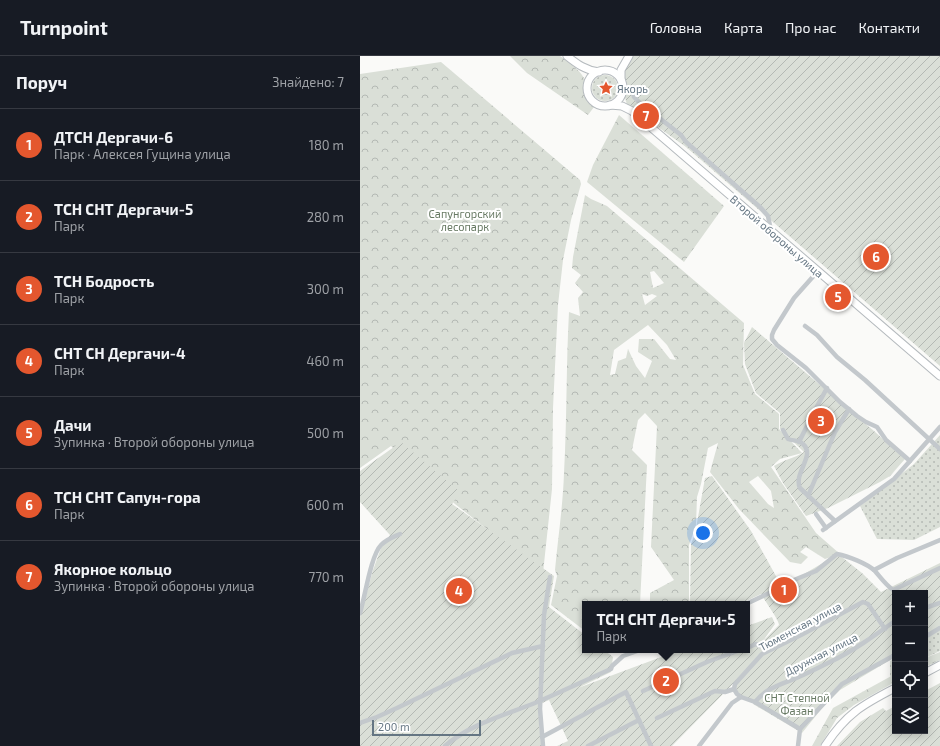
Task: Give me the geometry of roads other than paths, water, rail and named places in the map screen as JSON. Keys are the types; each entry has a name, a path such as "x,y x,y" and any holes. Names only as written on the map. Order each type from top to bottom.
{"main road":[{"path":"567,56 587,70 599,72"},
{"path":"580,66 587,76 589,95 594,102 602,106 610,105 619,99 623,91 621,70 626,59"},
{"path":"588,84 592,76 599,72 619,66 626,59"},
{"path":"608,70 617,75 621,81"},
{"name":"Второй обороны улица","path":"623,91 626,102 632,111"},
{"name":"Второй обороны улица","path":"610,105 622,106 632,111 940,376"},
{"path":"928,671 940,665"},
{"path":"825,746 847,717 868,702 892,690"}],"street":[{"path":"633,92 634,97 639,102 681,135 686,142 760,207 768,216 771,231"},
{"path":"818,271 794,298 772,335 773,342 806,368 866,422 877,427 886,440 910,461"},
{"path":"805,326 817,335 837,357 865,380 940,449"},
{"path":"799,442 827,388"},
{"path":"808,496 835,432 849,408"},
{"path":"816,514 824,529 836,521 888,483 940,427"},
{"path":"783,430 788,439 804,445 808,454 799,476 798,484 800,488 836,521"},
{"path":"360,613 370,570 380,546 389,538 400,534"},
{"path":"874,570 897,558 940,540"},
{"path":"750,602 782,587 789,582 816,571 837,554 850,557 874,570 893,590 940,568"},
{"path":"543,746 540,701 544,615 550,577"},
{"name":"Тюменская улица","path":"734,689 735,684 762,654 863,602 868,604 885,629"},
{"path":"928,607 940,603"},
{"name":"Дружная улица","path":"755,702 770,688 794,679 832,661 892,623"},
{"path":"928,635 940,628"},
{"path":"750,647 756,644 760,646"},
{"path":"360,723 397,708 512,653 543,646"},
{"path":"445,746 466,730 540,701 611,669 612,666 623,656 632,653"},
{"path":"643,691 707,662 732,653"},
{"path":"798,746 800,729 842,684 892,657"},
{"path":"657,718 715,691 725,692 734,689 741,697 755,702 800,729"},
{"path":"542,737 626,692 651,746"},
{"path":"699,746 732,703 741,697"},
{"path":"588,746 639,720"}],"place":[{"name":"Якорь","path":"606,88"},
{"name":"Якорное кольцо","path":"646,116"},
{"name":"ТСН СНТ Сапун-гора","path":"876,257"},
{"name":"Дачи","path":"838,297"},
{"name":"ТСН Бодрость","path":"821,421"},
{"name":"ДТСН Дергачи-6","path":"784,590"},
{"name":"СНТ СН Дергачи-4","path":"459,591"},
{"name":"ТСН СНТ Дергачи-5","path":"666,681"}],"park label":[{"name":"Сапунгорский лесопарк","path":"465,219"},
{"name":"СНТ Степной Фазан","path":"797,703"}]}
